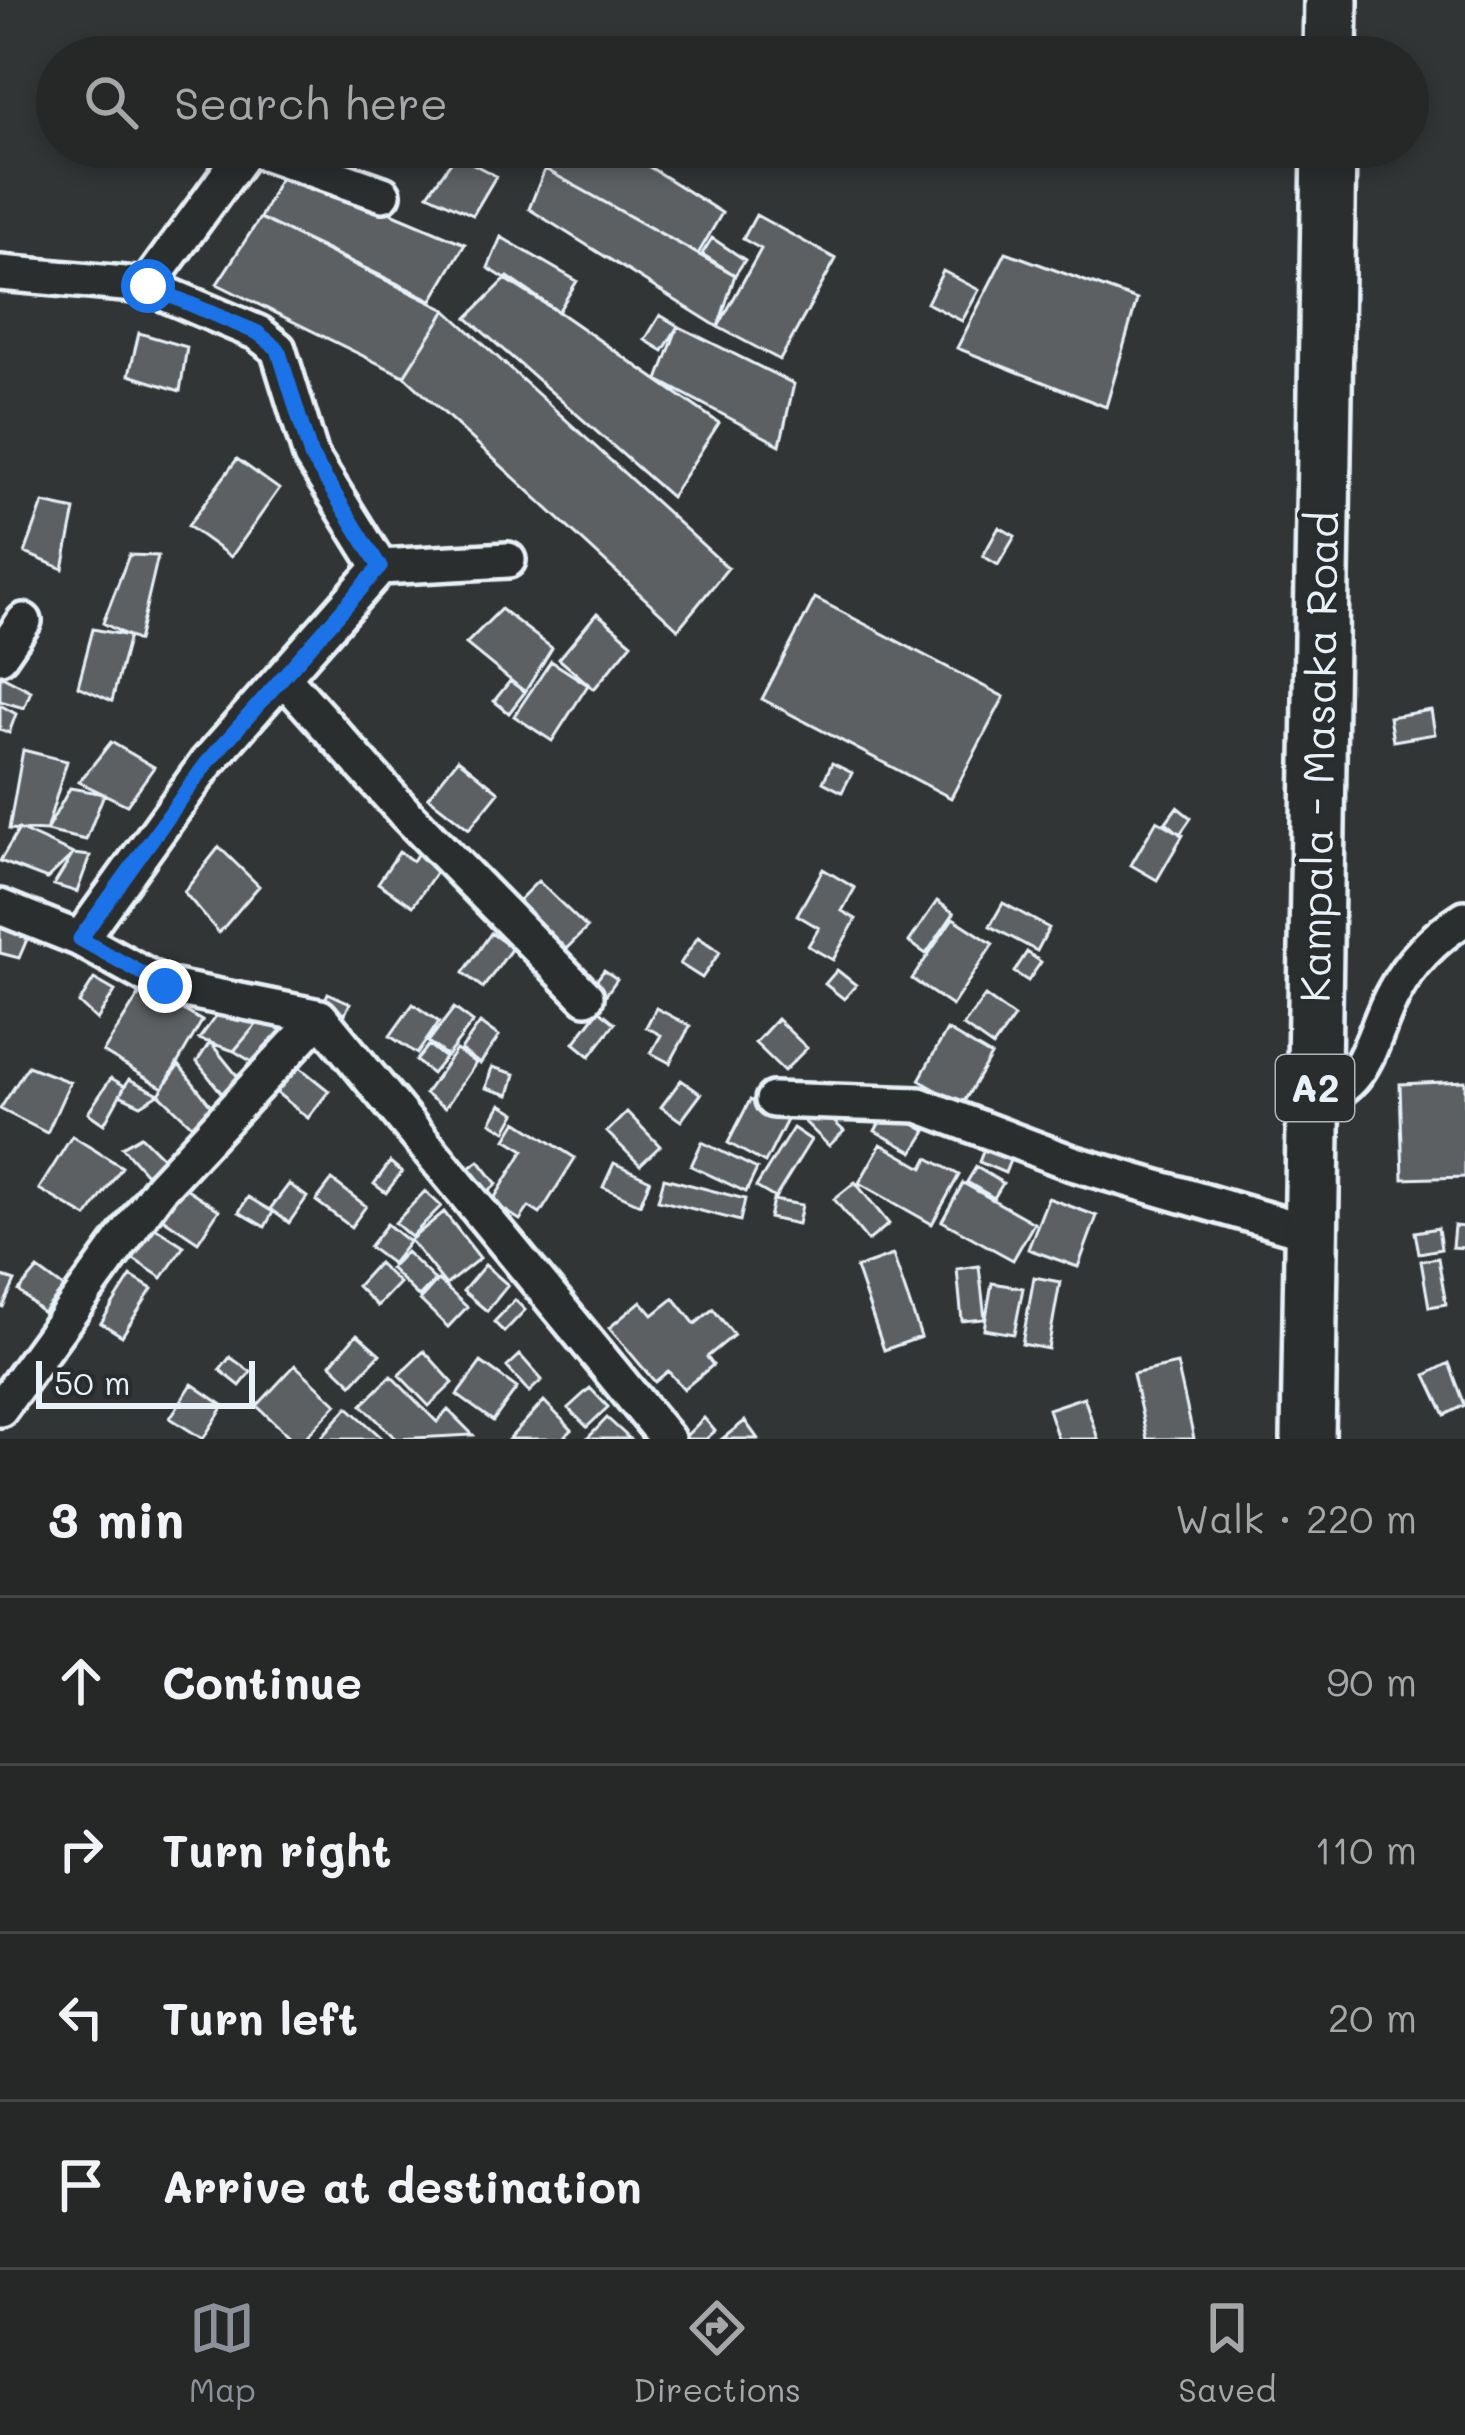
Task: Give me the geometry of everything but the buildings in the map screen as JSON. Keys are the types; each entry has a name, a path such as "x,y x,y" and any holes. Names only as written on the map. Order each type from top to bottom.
{"main road":[{"path":"1330,36 1331,0"},
{"name":"Kampala - Masaka Road","path":"1308,1439 1329,168"}],"street":[{"path":"148,286 234,168"},
{"path":"309,168 383,194"},
{"path":"0,273 148,286 258,333 278,349 311,456 380,567"},
{"path":"80,939 206,764 380,567 508,560"},
{"path":"0,656 24,621"},
{"path":"283,677 405,813 586,997"},
{"path":"0,907 80,939 165,986 320,1017 667,1439"},
{"path":"1316,1098 1340,1094 1354,1079 1395,989 1432,939 1465,918"},
{"path":"0,1409 161,1187 320,1017"},
{"path":"773,1100 919,1105 1072,1163 1312,1233"}],"route":[{"path":"148,286 258,333 278,349 311,456 380,567 206,764 80,939 165,986"}]}
